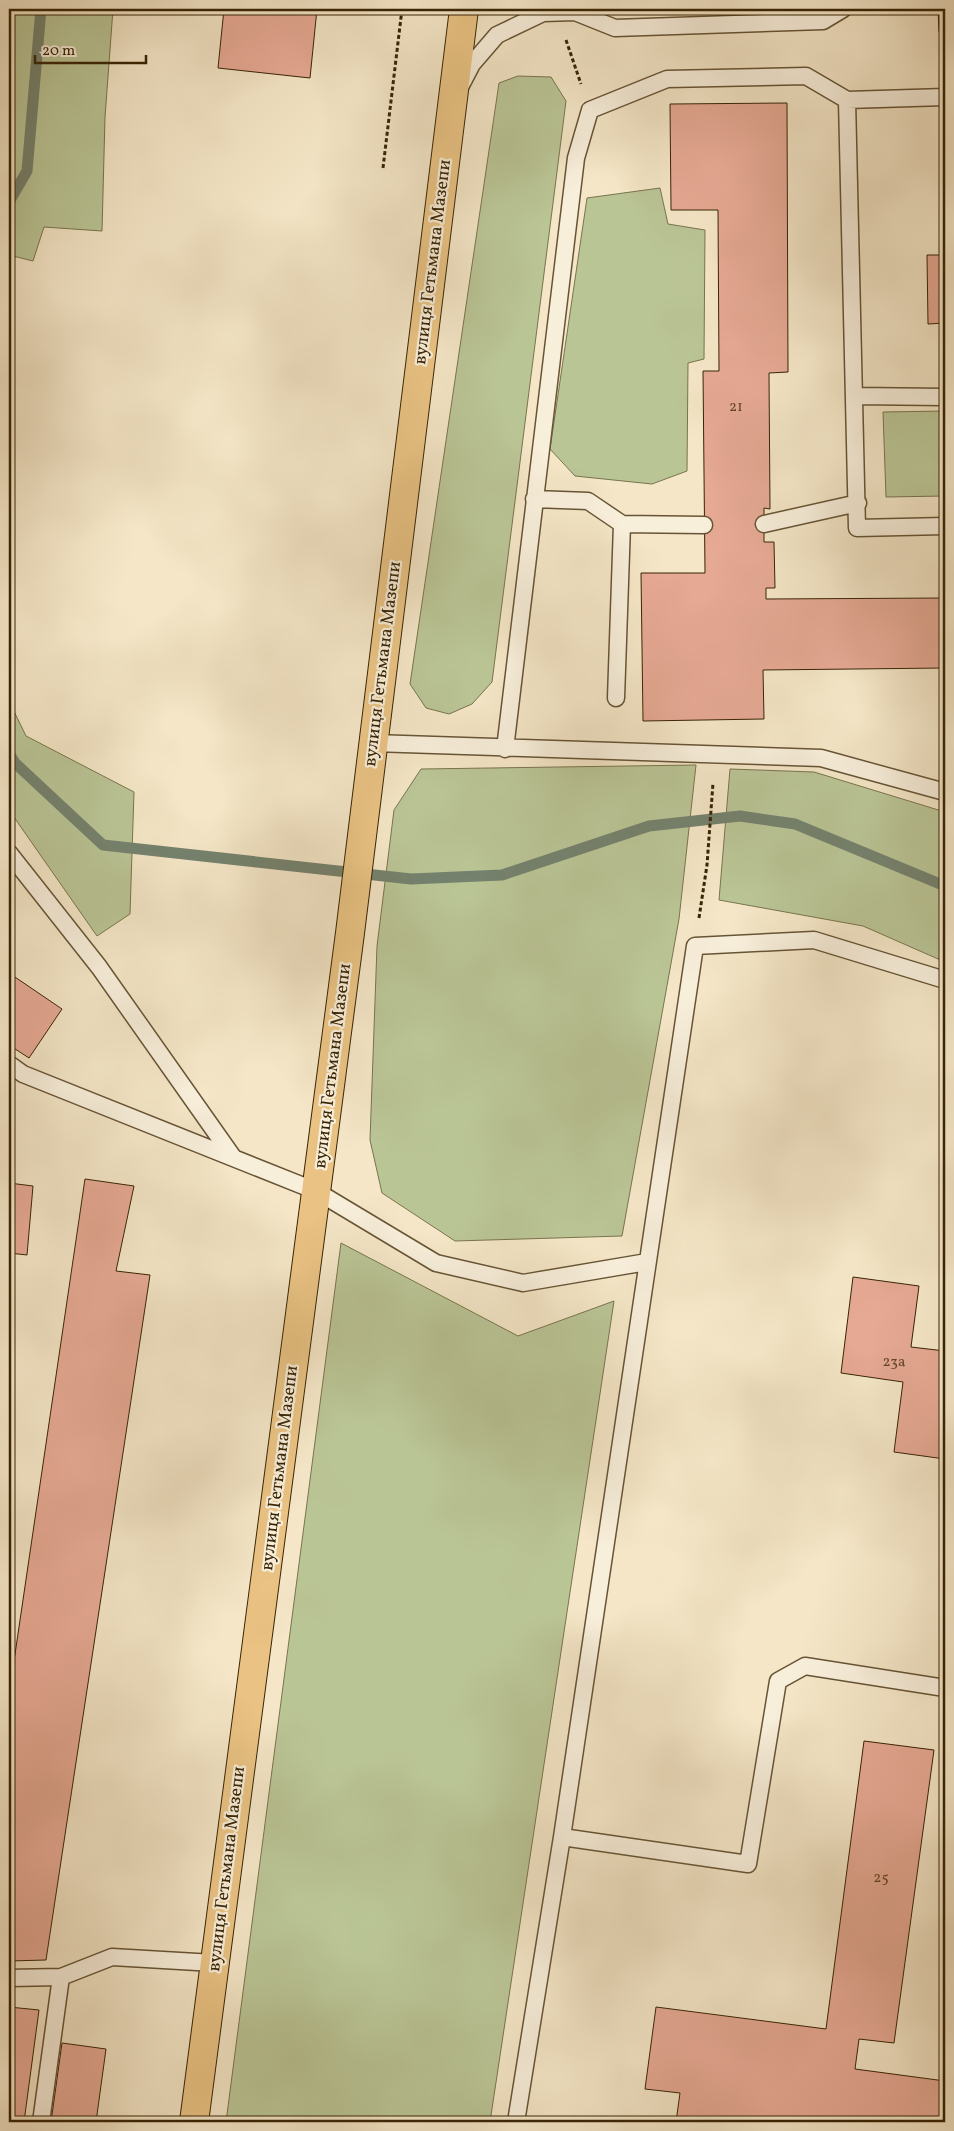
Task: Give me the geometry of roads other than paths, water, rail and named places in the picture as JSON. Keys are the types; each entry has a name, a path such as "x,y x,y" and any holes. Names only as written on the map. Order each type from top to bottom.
{"highway":[{"name":"вулиця Гетьмана Мазепи","path":"194,2122 350,933 464,9"}],"lane":[{"path":"452,100 472,64 497,35 543,13 576,10 615,28 823,22 843,9"},
{"path":"505,749 576,158 590,110 667,78 806,76 847,100 945,97"},
{"path":"847,100 858,528 945,526"},
{"path":"855,396 945,397"},
{"path":"534,499 588,501 622,524 704,525"},
{"path":"764,524 858,503"},
{"path":"616,698 622,524"},
{"path":"373,743 505,749 714,753 822,758 945,792"},
{"path":"9,854 99,968 233,1158"},
{"path":"516,2122 562,1836 695,946 814,940 945,980"},
{"path":"9,1064 23,1074 316,1192 436,1263 523,1283 647,1262"},
{"path":"562,1836 748,1864 778,1681 806,1666 945,1688"},
{"path":"9,1978 61,1977 112,1957 214,1964"},
{"path":"41,2122 61,1977"}],"waterway":[{"path":"9,202 27,171 41,9"},
{"path":"9,753 15,763 103,845 411,879 502,875 649,826 740,816 795,824 945,886"}]}
